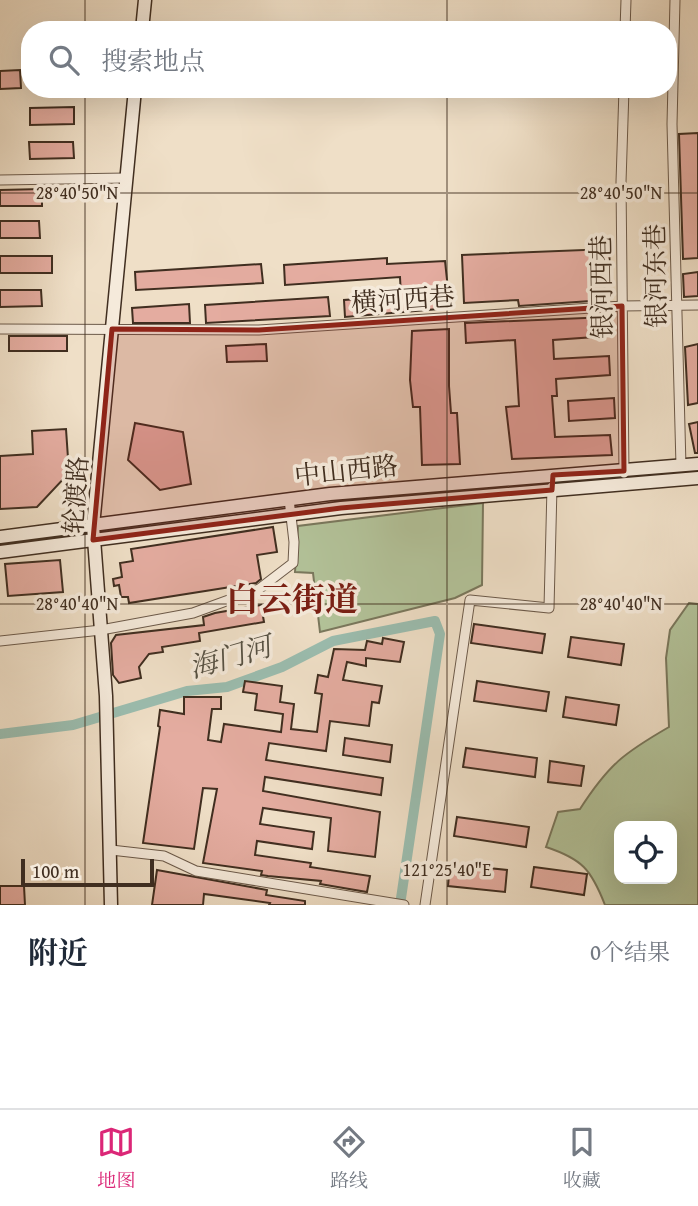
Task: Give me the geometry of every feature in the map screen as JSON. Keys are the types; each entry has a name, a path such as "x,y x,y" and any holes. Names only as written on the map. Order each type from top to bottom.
{"main road":[{"path":"143,21 145,0"},
{"name":"轮渡路","path":"111,905 106,696 93,526 134,98"},
{"name":"中山西路","path":"0,537 289,499 698,464"},
{"name":"中山西路","path":"0,552 291,514 698,478"}],"street":[{"path":"625,21 626,0"},
{"name":"银河东巷","path":"674,21 675,0"},
{"name":"银河西巷","path":"624,98 624,485"},
{"name":"银河东巷","path":"673,98 681,467"},
{"path":"0,180 127,178"},
{"name":"横河西巷","path":"0,329 259,330 622,306 698,305"},
{"path":"425,905 470,600 549,608 553,475"},
{"path":"0,641 101,630 193,613 259,589 293,563 295,542 289,499"},
{"path":"111,850 164,856 196,871 404,905"}],"highlighted area":[{"path":"622,306 624,471 553,475 552,490 341,508 93,540 112,329 259,330"}],"green space":[{"path":"483,503 482,585 455,598 320,632 313,573 295,572 298,526"},
{"path":"689,603 698,604 698,905 605,905 595,882 584,867 568,856 546,847 558,812 580,809 618,761 669,727 666,658 670,630"}],"building":[{"path":"20,70 21,88 0,89 0,71"},
{"path":"74,107 74,124 30,125 30,108"},
{"path":"698,133 698,258 683,259 679,134"},
{"path":"29,142 73,142 74,158 30,159"},
{"path":"42,189 42,206 0,206 0,190"},
{"path":"0,221 39,221 40,238 0,238"},
{"path":"609,249 610,269 604,269 605,300 519,306 518,300 464,303 462,255"},
{"path":"0,256 52,256 52,273 0,273"},
{"path":"387,258 387,264 445,261 450,308 345,317 344,300 401,296 400,277 285,285 284,265"},
{"path":"261,264 263,283 136,290 135,272"},
{"path":"698,272 698,296 684,297 683,274"},
{"path":"0,290 41,290 42,306 0,307"},
{"path":"328,297 330,316 206,323 205,305"},
{"path":"189,304 190,323 133,323 132,308"},
{"path":"608,317 609,336 553,340 554,359 609,356 610,375 556,379 557,396 552,396 555,437 610,435 612,455 512,459 506,407 519,406 515,340 466,343 465,323"},
{"path":"449,329 451,413 457,413 460,464 422,465 420,407 413,407 410,380 412,331"},
{"path":"9,336 67,336 67,351 9,351"},
{"path":"266,344 267,361 227,362 226,346"},
{"path":"698,344 698,403 688,405 685,347"},
{"path":"614,398 615,418 569,421 568,401"},
{"path":"698,422 698,453 695,453 689,424"},
{"path":"135,423 183,432 191,484 160,490 128,460"},
{"path":"66,429 69,473 37,507 0,509 0,456 33,454 32,431"},
{"path":"273,527 277,552 257,555 261,579 256,583 129,603 128,597 121,597 119,585 114,586 113,579 122,577 120,563 133,561 131,549"},
{"path":"60,560 63,592 8,596 5,564"},
{"path":"261,605 264,622 199,633 200,641 162,647 163,652 149,654 139,667 141,678 119,683 113,675 111,643 116,635 204,625 203,617"},
{"path":"474,624 545,634 542,653 471,643"},
{"path":"571,637 624,644 621,665 568,657"},
{"path":"383,638 404,642 400,662 366,658 366,666 347,662 343,680 382,686 379,703 372,702 369,726 330,721 326,751 269,743 266,760 383,778 381,795 265,777 263,791 380,812 375,857 328,851 331,818 263,808 260,824 314,832 312,849 257,841 255,855 311,863 310,867 370,876 367,892 320,884 321,881 261,875 262,871 203,863 217,789 203,788 194,849 143,843 160,727 160,710 184,714 184,697 221,697 221,709 212,709 208,740 221,742 224,724 281,732 283,714 255,710 257,694 243,692 245,681 282,686 280,702 294,704 291,729 317,732 322,694 315,693 318,675 328,677 334,649 365,650 367,641 382,644"},
{"path":"477,681 549,692 546,711 474,701"},
{"path":"566,697 619,705 616,725 563,717"},
{"path":"345,738 392,745 390,762 343,755"},
{"path":"466,748 537,758 535,777 463,767"},
{"path":"550,761 584,766 581,786 548,782"},
{"path":"457,817 529,827 526,847 454,836"},
{"path":"450,864 507,870 505,892 448,886"},
{"path":"534,867 587,874 584,895 531,887"},
{"path":"157,870 267,890 266,895 305,901 305,905 269,905 270,903 204,894 203,905 152,905"},
{"path":"0,886 24,886 25,905 0,905"}],"waterway":[{"name":"海门河","path":"0,734 73,725 187,691 227,687 282,667 333,641 435,621 440,634 400,905"}],"district":[{"name":"白云街道","path":"292,599"}]}
